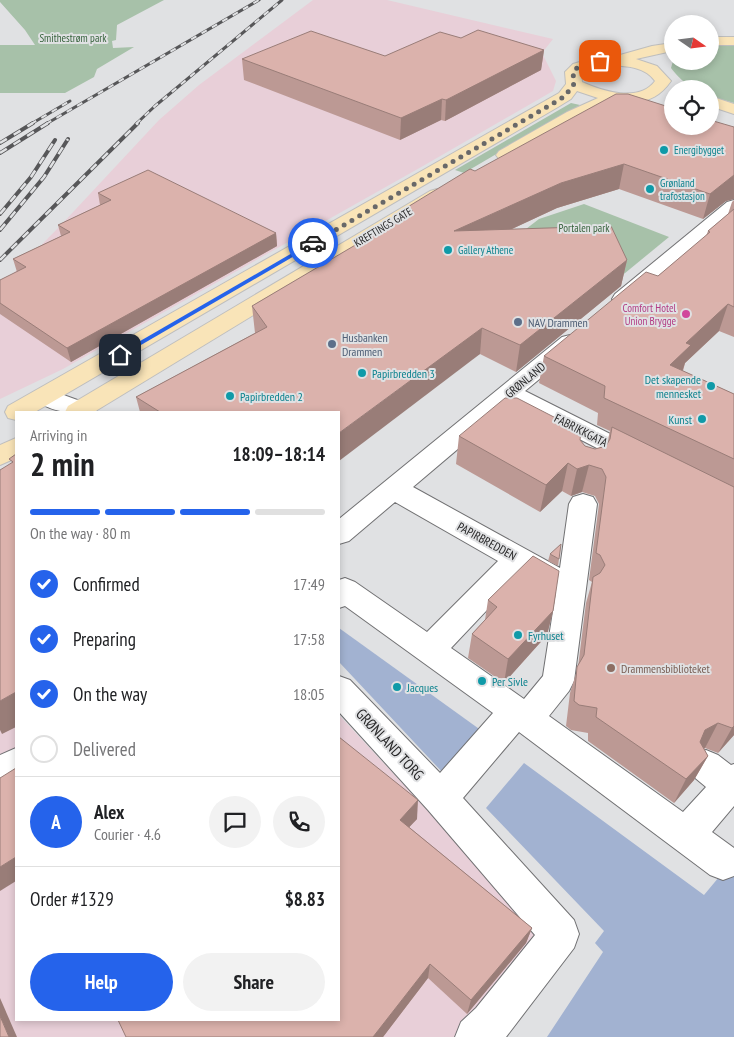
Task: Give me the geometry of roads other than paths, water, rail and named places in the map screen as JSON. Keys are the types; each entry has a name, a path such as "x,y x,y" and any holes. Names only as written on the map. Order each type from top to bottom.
{"main road":[{"path":"719,41 734,41"},
{"path":"614,61 652,50 664,49"},
{"path":"640,97 654,93 660,88 658,76 661,57 664,55"},
{"path":"614,61 632,63 665,80"},
{"name":"KREFTINGS GATE","path":"26,411 51,405 565,96 574,84 573,72 578,67 594,62 614,61"},
{"path":"574,84 590,92 616,97 640,97 663,100"},
{"path":"489,165 581,111 616,97"},
{"path":"719,104 734,109"},
{"path":"719,114 734,119"},
{"name":"KREFTINGS GATE","path":"84,411 450,187"},
{"name":"KREFTINGS GATE","path":"0,422 15,414"},
{"path":"0,456 15,448"}],"street":[{"path":"608,311 734,206"},
{"name":"GRØNLAND","path":"340,533 589,327"},
{"name":"FABRIKKGATA","path":"509,393 591,447 663,471"},
{"path":"51,405 78,411"},
{"name":"PAPIRBREDDEN","path":"394,489 576,590"},
{"path":"440,798 521,715 558,681 576,590 583,504"},
{"path":"429,650 518,559"},
{"path":"340,595 345,590 723,862"},
{"name":"GRØNLAND TORG","path":"340,691 440,798 560,934 491,1023 476,1037"},
{"path":"0,773 15,765"},
{"path":"686,835 723,777"}],"water":[{"path":"340,629 482,731 444,774 340,663"},
{"path":"524,763 704,895 734,859 734,1037 547,1037 603,952 595,943 604,931 486,808"}],"railway":[{"path":"46,124 259,0"},
{"path":"136,124 282,0"},
{"path":"31,124 70,101"},
{"path":"0,143 33,123"},
{"path":"0,153 48,123"},
{"path":"0,260 138,123"},
{"path":"0,230 44,177 68,139"},
{"path":"0,214 31,177 55,140"}],"place":[{"name":"Energibygget","path":"664,150"},
{"name":"Grønland trafostasjon","path":"650,189"},
{"name":"Gallery Athene","path":"448,250"},
{"name":"Comfort Hotel Union Brygge","path":"686,314"},
{"name":"NAV Drammen","path":"518,322"},
{"name":"Husbanken Drammen","path":"332,344"},
{"name":"Papirbredden 3","path":"362,373"},
{"name":"Det skapende mennesket","path":"711,386"},
{"name":"Papirbredden 2","path":"230,396"},
{"name":"Kunst","path":"702,419"},
{"name":"Fyrhuset","path":"518,635"},
{"name":"Drammensbiblioteket","path":"611,668"},
{"name":"Per Sivle","path":"482,681"},
{"name":"Jacques","path":"397,687"}],"park label":[{"name":"Smithestrøm park","path":"73,38"},
{"name":"Portalen park","path":"584,228"}]}
